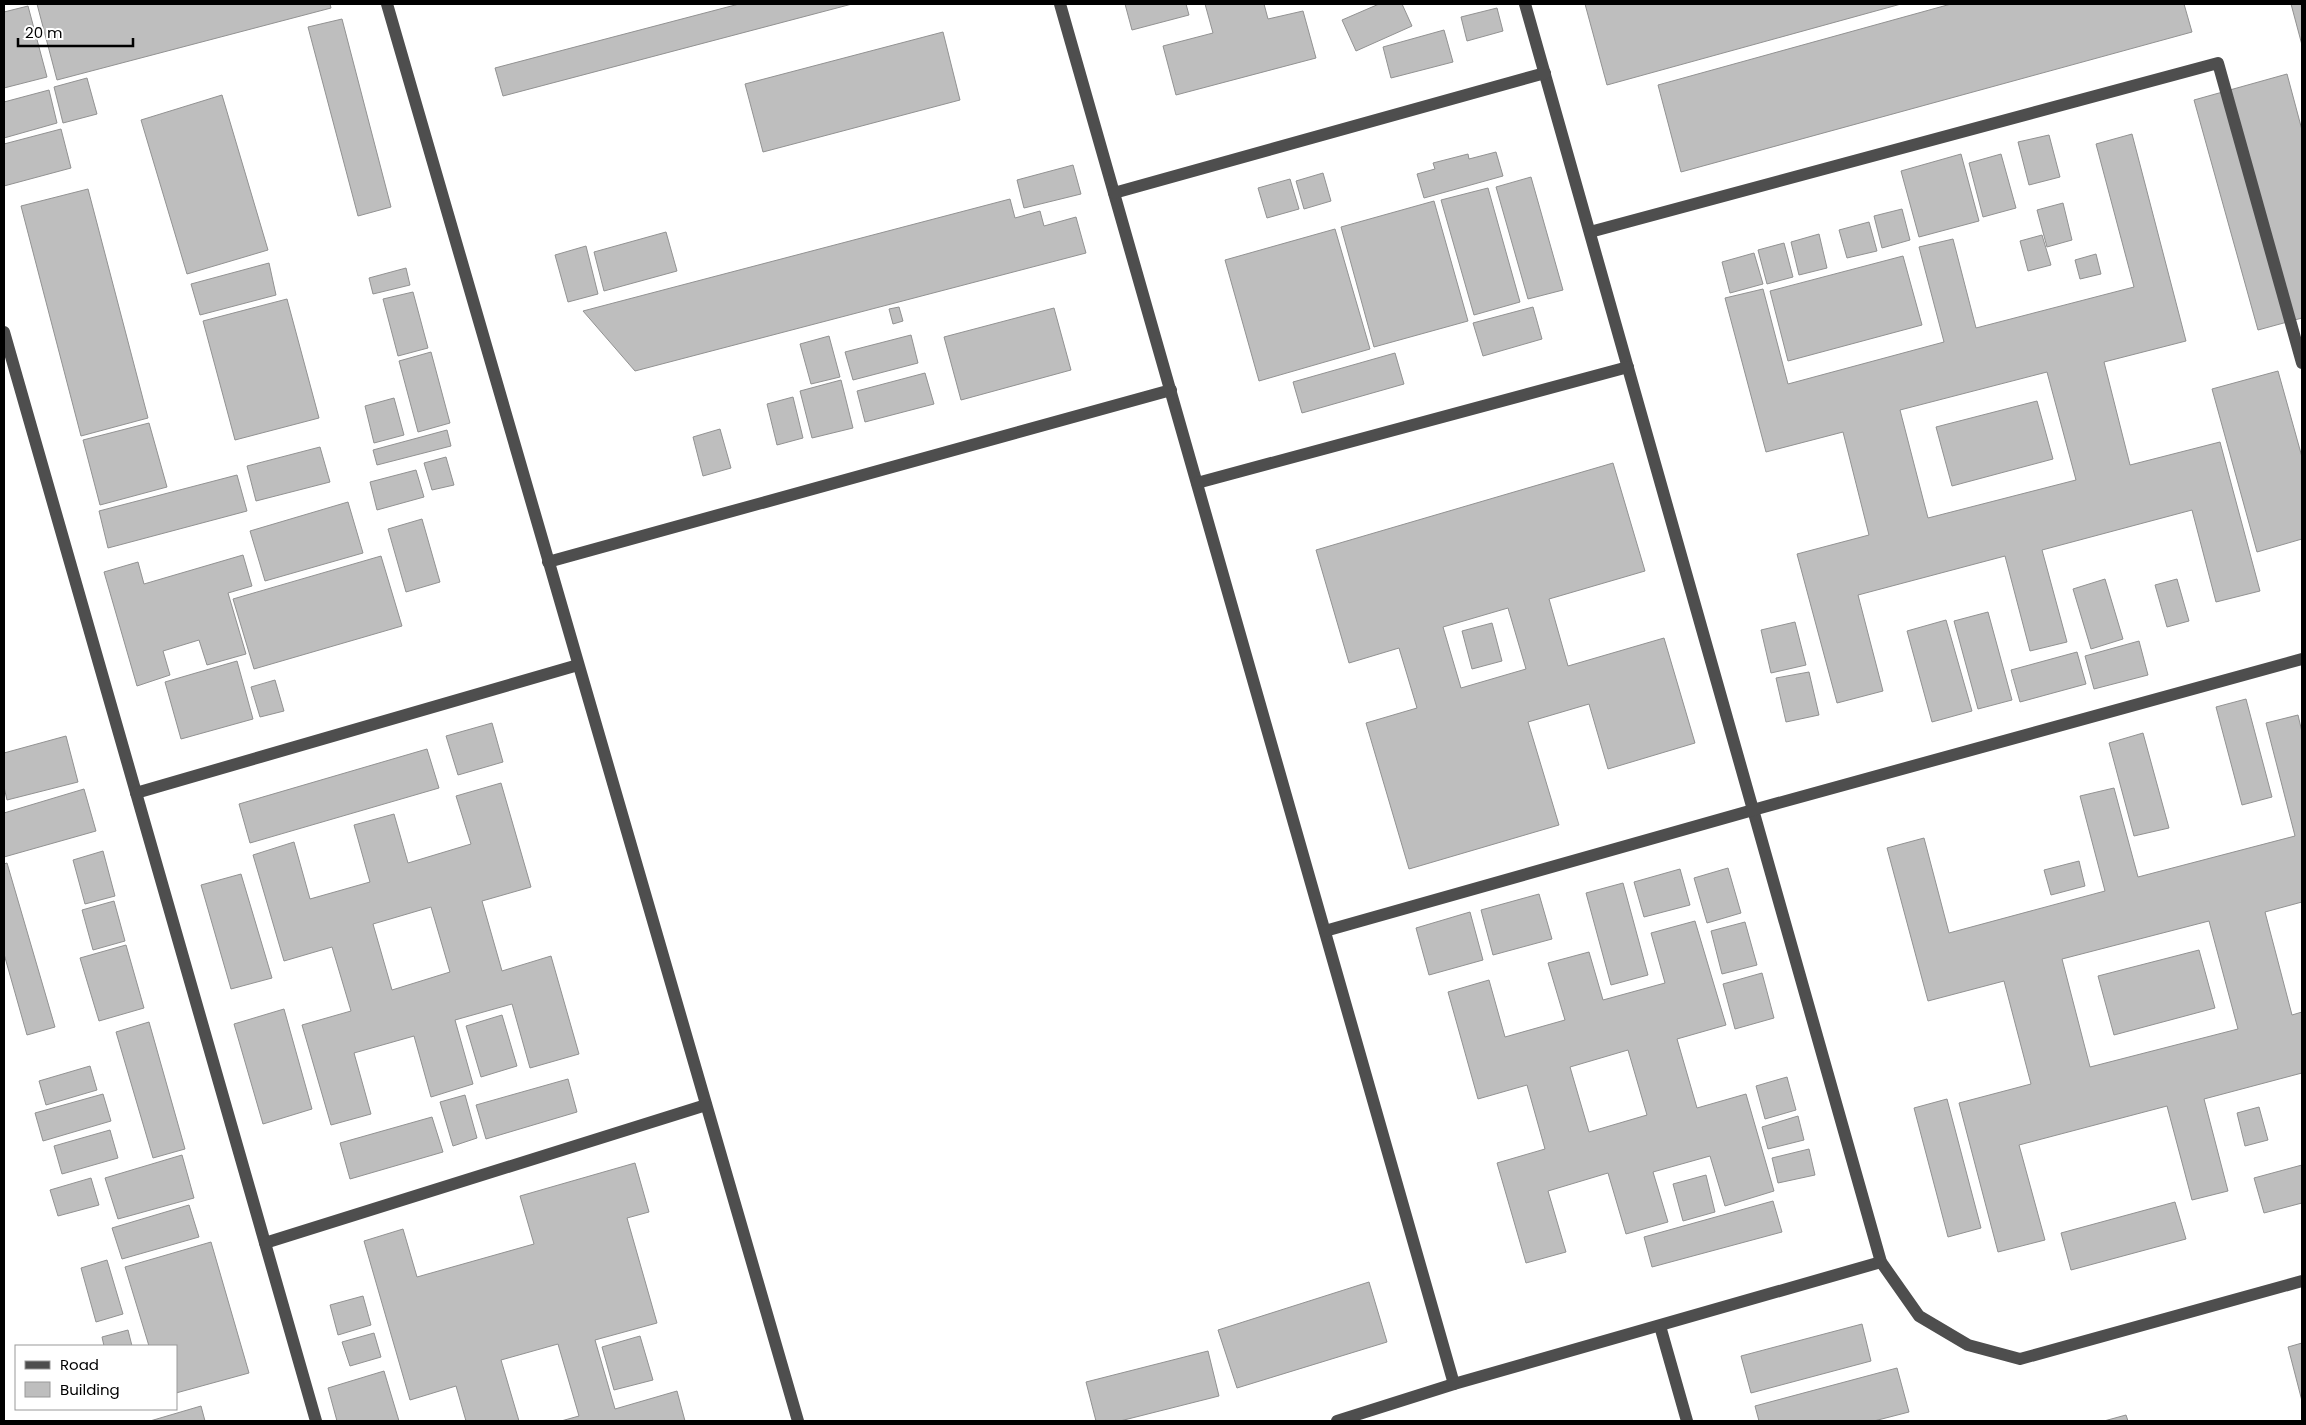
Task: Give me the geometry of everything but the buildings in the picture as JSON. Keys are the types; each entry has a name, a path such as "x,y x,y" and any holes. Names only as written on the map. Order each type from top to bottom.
{"lane":[{"path":"386,4 798,1421"},
{"path":"1060,4 1454,1384"},
{"path":"1525,4 1881,1262 1919,1316 1968,1345 2020,1359 2302,1281"},
{"path":"1590,232 2218,64 2302,363"},
{"path":"1114,193 1545,74"},
{"path":"4,332 316,1421"},
{"path":"1197,483 1628,367"},
{"path":"548,562 1171,390"},
{"path":"1325,932 1753,810 2302,659"},
{"path":"136,793 578,665"},
{"path":"265,1243 706,1104"},
{"path":"1337,1421 1454,1384 1881,1262"},
{"path":"1660,1326 1687,1421"}]}
